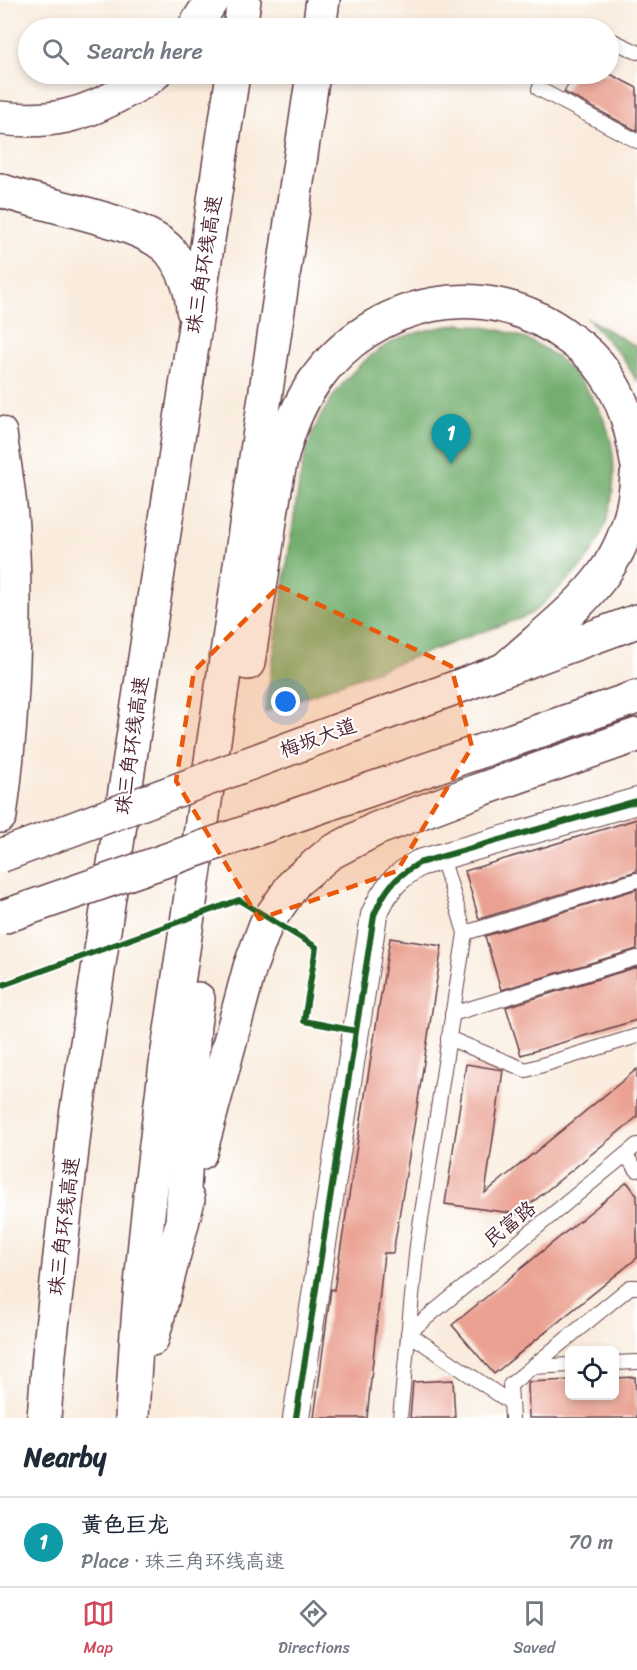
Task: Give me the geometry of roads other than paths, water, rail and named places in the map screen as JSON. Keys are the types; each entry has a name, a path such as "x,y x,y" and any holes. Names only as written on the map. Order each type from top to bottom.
{"main road":[{"path":"200,18 212,0"},
{"path":"241,18 244,0"},
{"path":"321,18 324,0"},
{"path":"0,118 49,120 85,112 137,84"},
{"name":"珠三角环线高速","path":"44,1418 75,1124 231,84"},
{"path":"133,1418 135,1344 146,1225 166,1064 312,84"},
{"path":"0,190 140,230 169,249 186,276 192,303 194,329"},
{"path":"182,1222 194,1025 276,480 283,445 302,402 314,382 337,355 364,332 394,316 425,305 459,301 492,303 525,312 555,326 582,347 604,372 621,400 632,432 637,462"},
{"path":"0,433 12,526 15,622 8,759 0,816"},
{"path":"505,669 594,588 614,561 628,531 636,498 637,475"},
{"name":"梅坂大道","path":"0,856 637,621"},
{"path":"0,918 637,697"},
{"path":"133,1418 161,1301 250,968 267,924 295,882 330,854 376,829 637,735"}],"street":[{"path":"296,1418 374,915 383,893 399,876 419,863 637,801"}],"lane":[{"path":"619,44 637,52"},
{"path":"539,89 637,141"},
{"path":"400,1418 417,1245 465,933 442,857"},
{"path":"465,933 637,880"},
{"path":"452,1014 637,958"},
{"path":"448,1038 526,1070 637,1036"},
{"name":"民富路","path":"408,1333 637,1145"},
{"path":"625,1155 637,1170"},
{"path":"512,1418 510,1385 634,1287"},
{"path":"408,1333 511,1402"},
{"path":"619,1363 637,1362"},
{"path":"532,1367 565,1365"}],"place":[{"name":"黄色巨龙","path":"451,464"}]}
